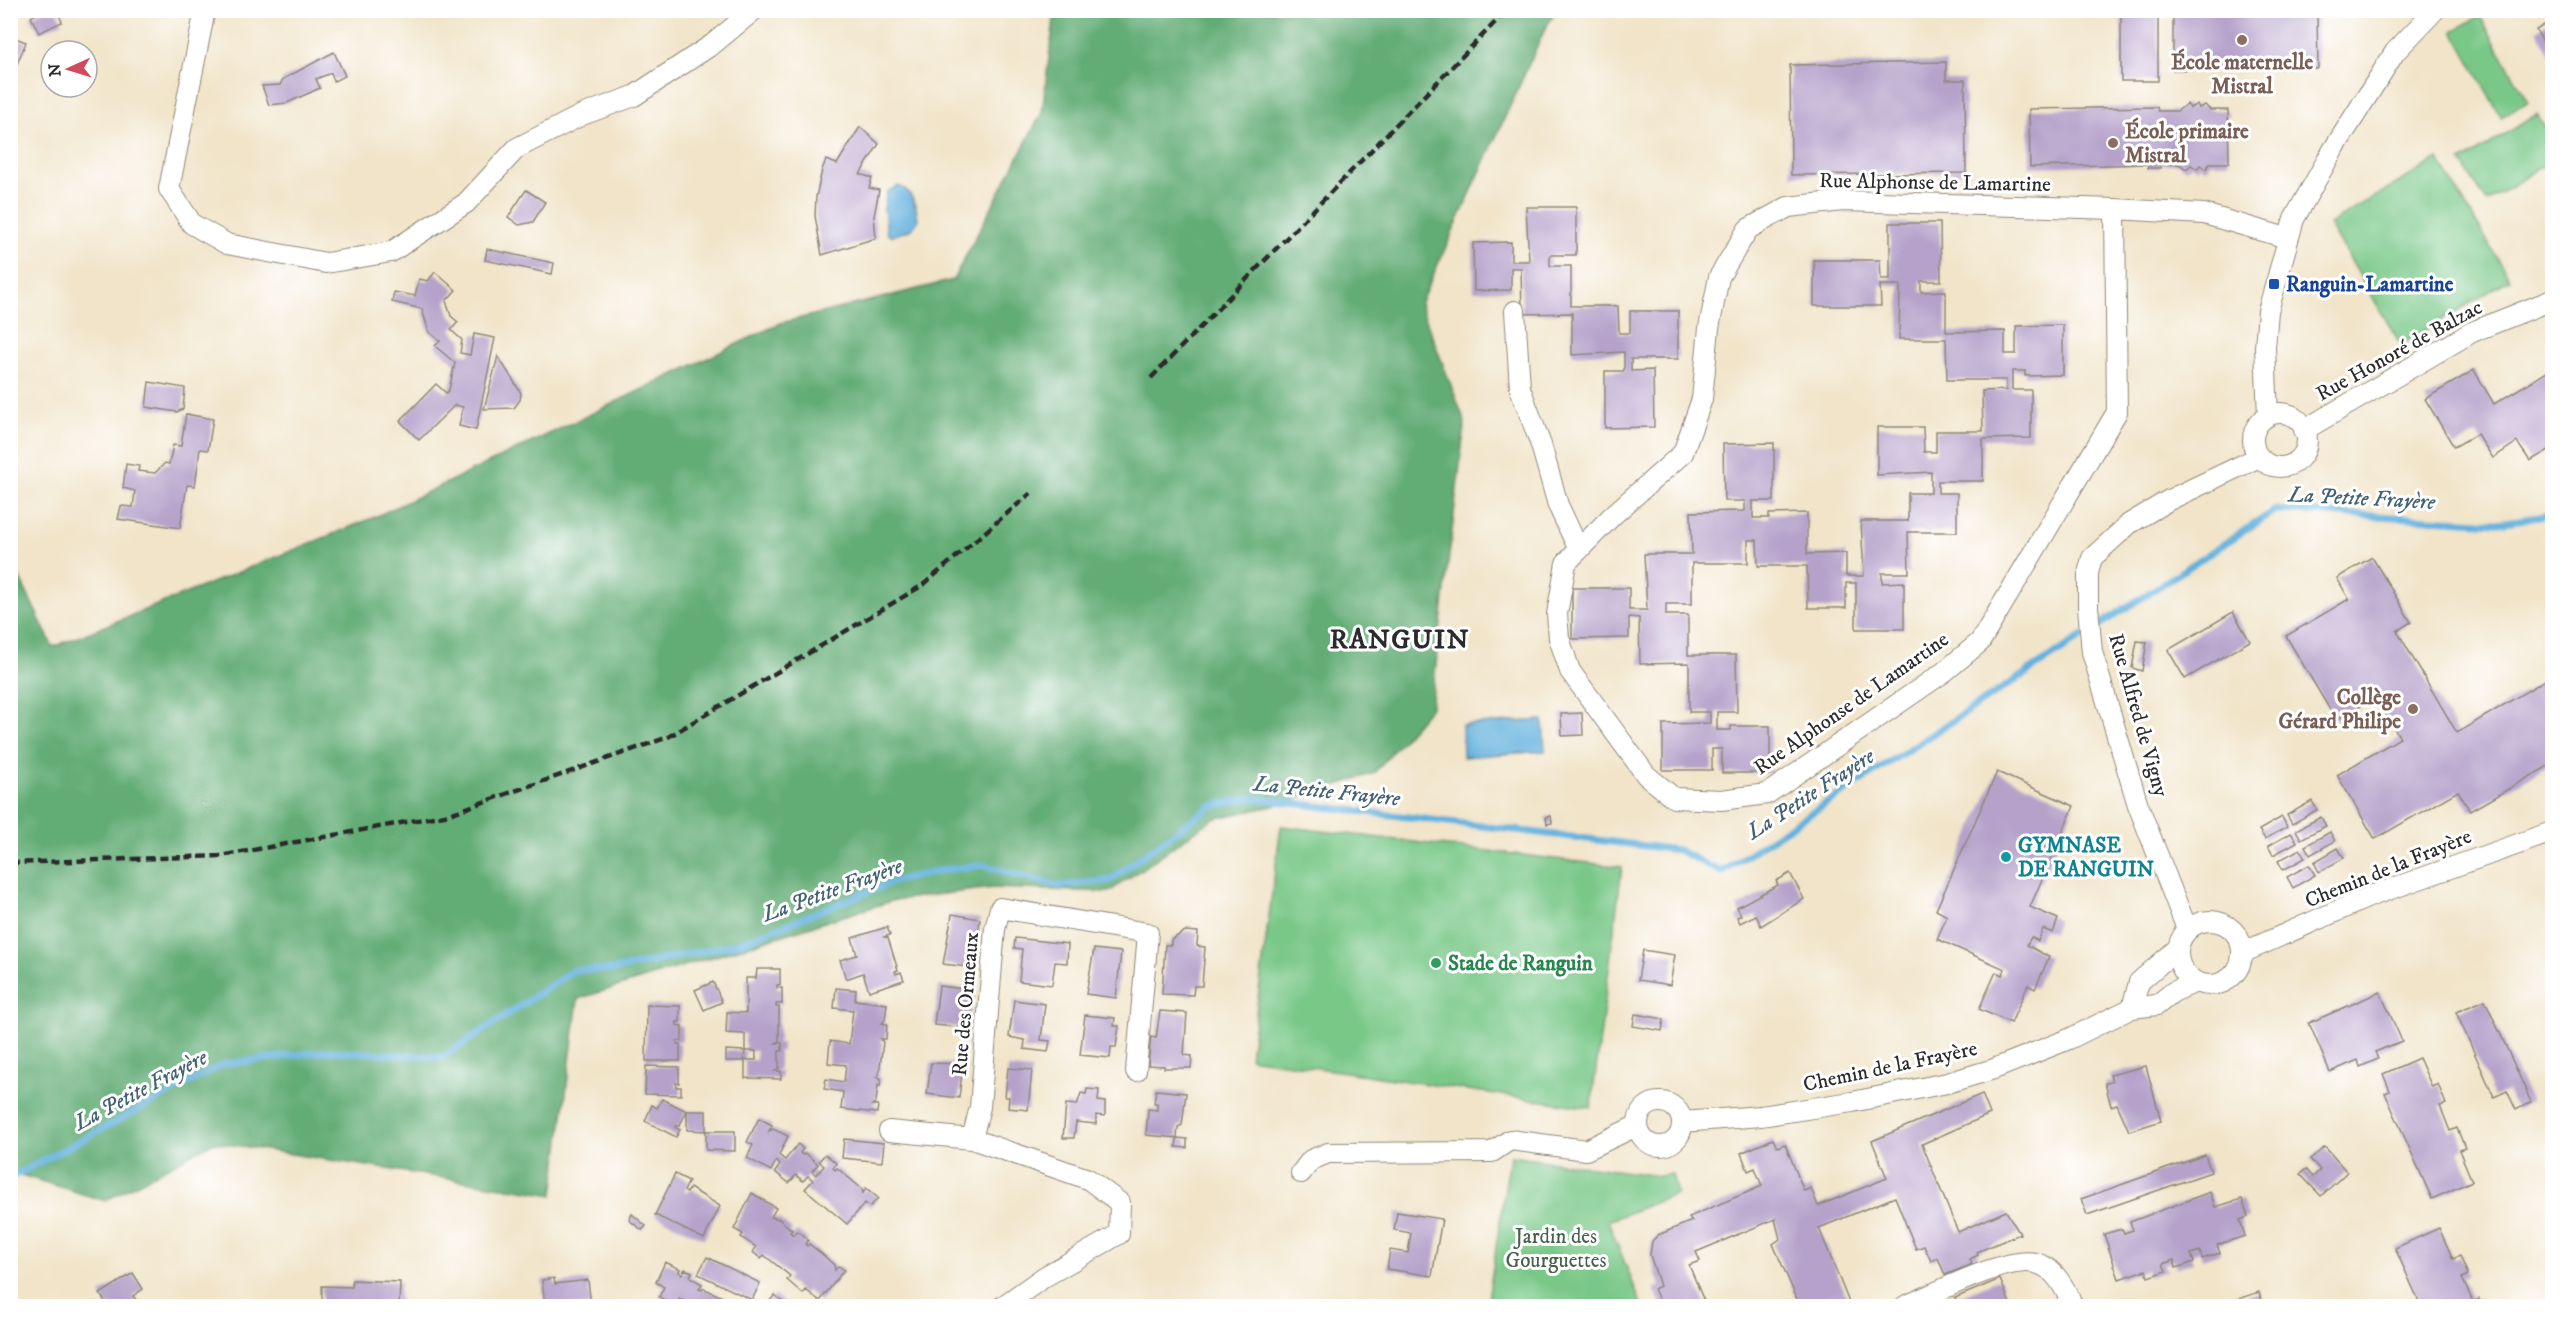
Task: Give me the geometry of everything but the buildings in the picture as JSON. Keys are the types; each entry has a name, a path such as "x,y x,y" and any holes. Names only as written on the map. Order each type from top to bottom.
{"street":[{"path":"205,10 169,189 192,224 227,244 326,262 391,252 466,203 517,148 582,115 634,96 713,44 754,10"},
{"path":"2268,416 2265,347 2268,311 2299,206 2370,88 2395,52 2434,10"},
{"name":"Rue Alphonse de Lamartine","path":"2115,209 2117,412 1980,642 1944,672 1767,794 1721,800 1674,798 1646,775 1570,671 1559,638 1557,614 1566,563 1612,516 1683,453 1702,399 1709,328 1719,277 1748,229 1788,207 1844,201 2115,209 2204,214 2288,238"},
{"name":"Rue Honoré de Balzac","path":"2304,430 2472,332 2553,300"},
{"path":"1515,311 1520,388 1541,445 1558,505 1579,550"},
{"path":"2285,414 2293,417 2304,430 2306,447 2297,461 2281,467 2265,463 2259,458 2255,450 2254,435 2261,421 2268,416 2285,414"},
{"name":"Rue Alfred de Vigny","path":"2187,929 2138,805 2092,652 2088,573 2092,558 2129,524 2169,500 2259,458"},
{"name":"Chemin de la Frayère","path":"2242,953 2371,896 2553,832"},
{"name":"Rue des Ormeaux","path":"972,1139 980,1107 995,928 1000,908 1148,933 1136,1071"},
{"path":"2132,1008 2139,982 2178,948 2187,929 2204,921 2222,923 2236,935 2242,953 2241,962 2231,977 2214,985 2196,982 2181,968 2178,948"},
{"name":"Chemin de la Frayère","path":"1682,1122 1761,1116 1852,1102 1947,1083 1994,1069 2068,1039 2132,1008 2157,1005 2173,992 2196,982"},
{"path":"1661,1102 1674,1107 1682,1122 1674,1140 1661,1146 1648,1142 1640,1132 1638,1125 1642,1112 1647,1106 1661,1102"},
{"path":"1301,1173 1311,1160 1328,1153 1492,1152 1510,1140 1586,1150 1638,1125"},
{"path":"889,1131 972,1139 1088,1179 1120,1203 1119,1234 1044,1277 1003,1306"},
{"path":"1905,1306 2014,1262 2036,1263 2052,1271 2067,1292 2073,1306"}],"green space":[{"path":"1055,11 1556,11 1546,27 1420,304 1465,422 1431,707 1374,773 1273,806 1213,819 1109,892 992,888 895,900 578,999 553,1195 214,1142 105,1201 11,1172 11,560 53,647 375,517 781,323 953,280 1042,112"},
{"path":"2480,16 2528,102 2501,117 2453,31"},
{"path":"2537,114 2552,139 2552,160 2487,202 2461,162"},
{"path":"2438,159 2510,279 2401,345 2329,224"},
{"name":"Stade de Ranguin","path":"1281,826 1622,867 1591,1108 1250,1058"},
{"name":"Jardin des Gourguettes","path":"1510,1156 1659,1176 1672,1174 1677,1194 1608,1221 1642,1306 1487,1306"}],"water":[{"path":"898,186 910,195 915,205 918,221 912,229 892,236 887,234 884,209 887,192"},
{"path":"1543,720 1545,751 1463,757 1462,725"}],"waterway":[{"name":"La Petite Frayère","path":"10,1178 224,1064 328,1051 443,1057 574,970 613,970 740,943 895,881 942,870 984,865 1059,886 1110,880 1211,806 1252,798 1678,850 1721,872 2276,510 2498,523 2552,515"}],"railway":[{"path":"1151,378 1507,10"},
{"path":"10,863 220,856 450,814 668,737 923,585 1031,493"}],"place":[{"name":"École maternelle Mistral","path":"2242,40"},
{"name":"École primaire Mistral","path":"2113,143"},
{"name":"Ranguin-Lamartine","path":"2274,284"},
{"name":"Collège Gérard Philipe","path":"2413,709"},
{"name":"GYMNASE DE RANGUIN","path":"2006,857"},
{"name":"Stade de Ranguin","path":"1436,963"}],"district":[{"name":"RANGUIN","path":"1400,639"}]}
